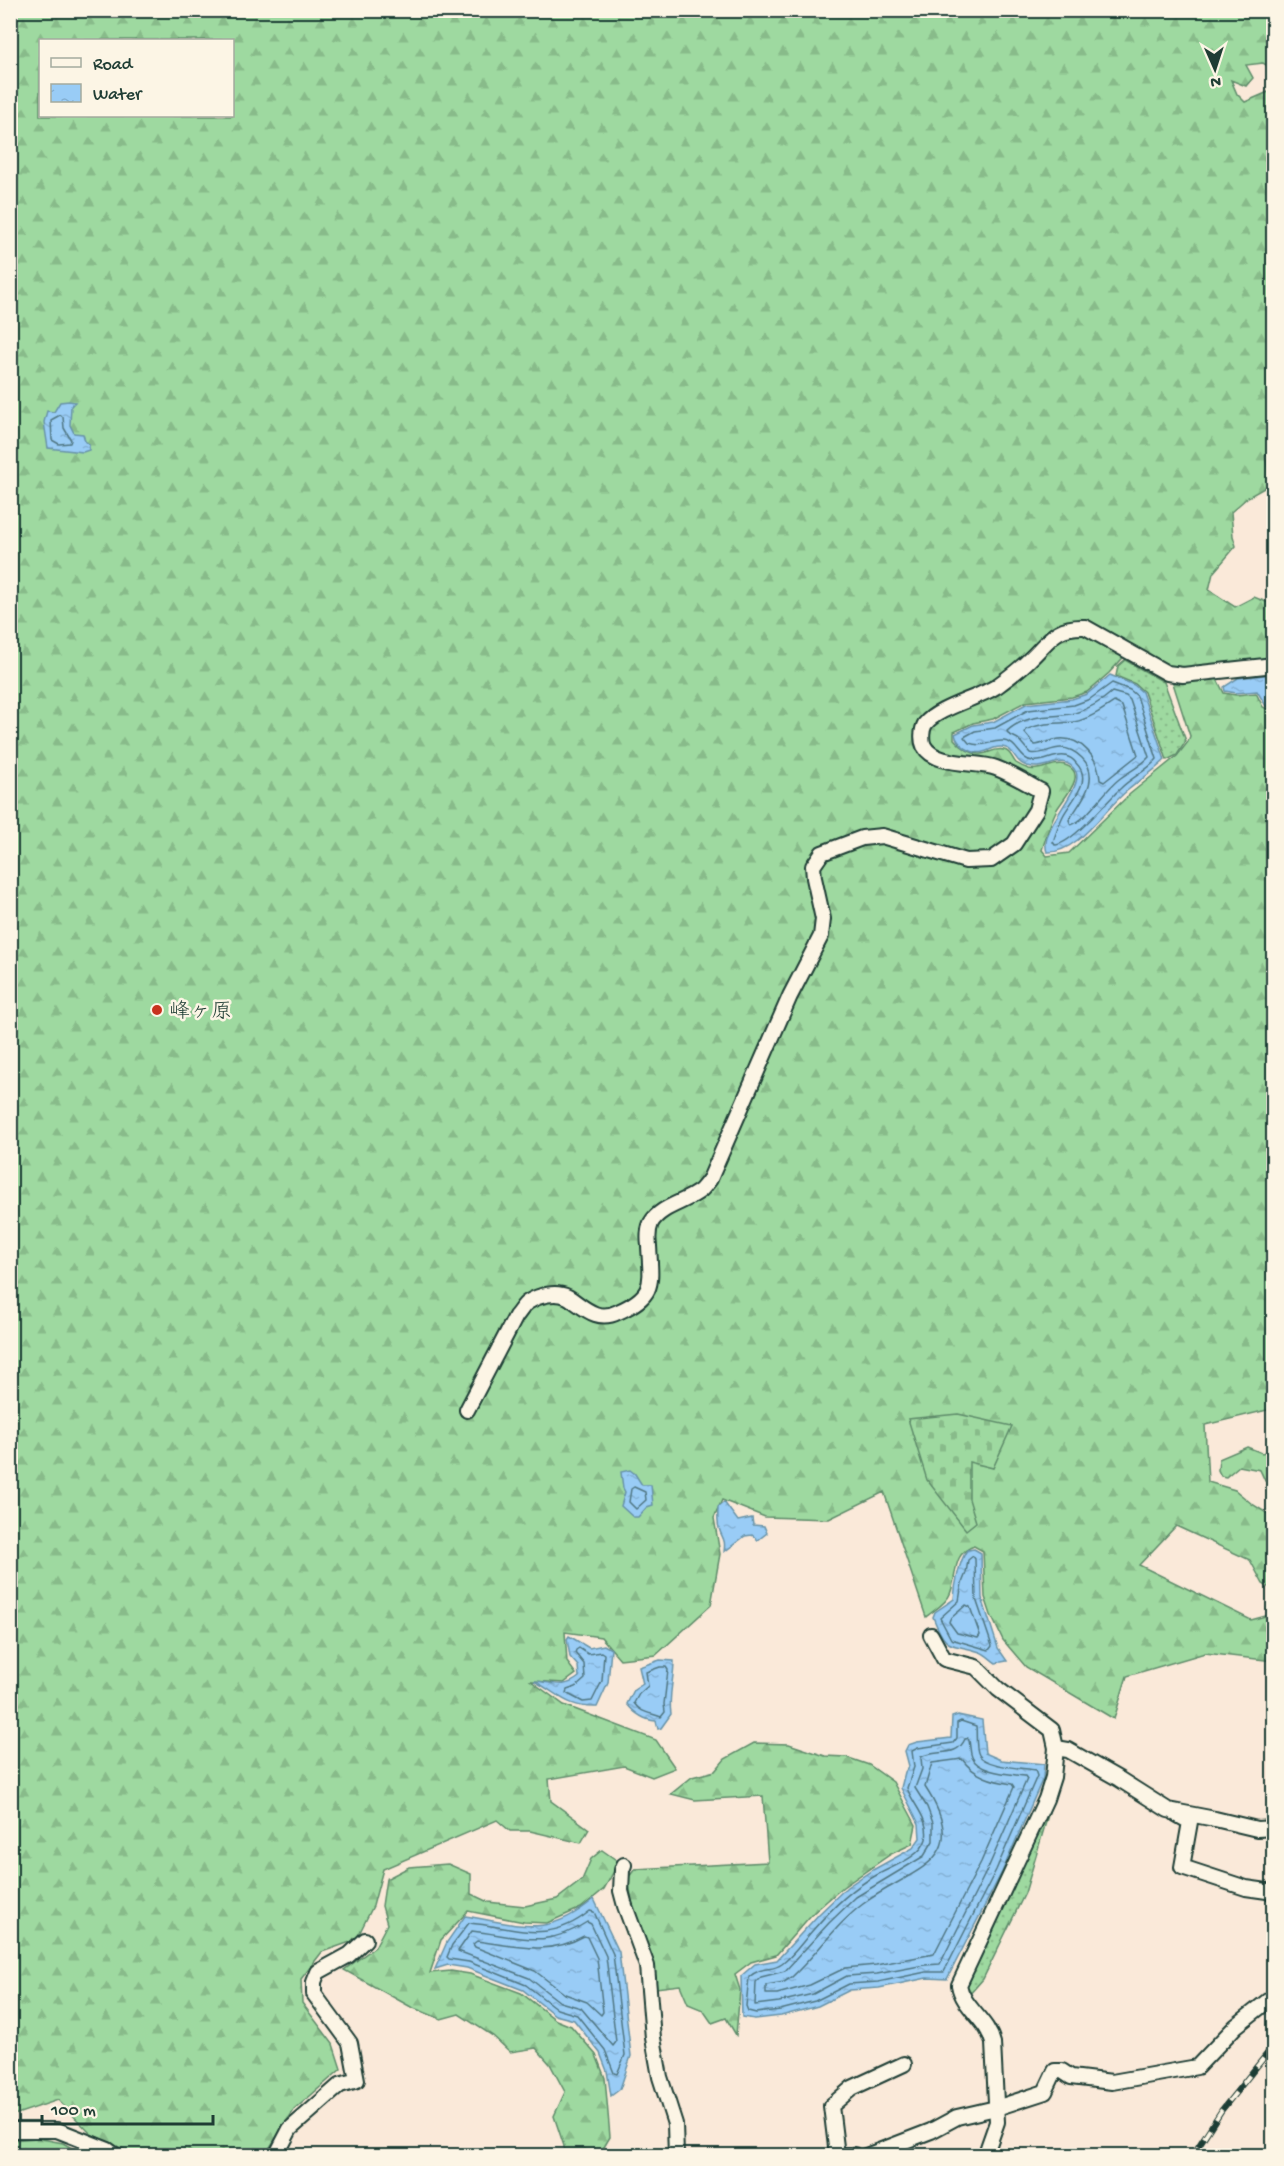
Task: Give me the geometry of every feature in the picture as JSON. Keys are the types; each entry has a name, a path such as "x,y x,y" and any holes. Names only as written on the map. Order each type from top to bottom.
{"street":[{"path":"467,1410 516,1316 527,1303 546,1295 558,1294 567,1297 583,1309 599,1315 615,1314 639,1301 648,1292 651,1280 648,1235 650,1225 667,1209 700,1190 710,1179 790,996 821,936 824,919 813,866 822,853 862,838 882,836 966,861 991,860 1014,844 1036,810 1041,791 994,767 946,761 930,752 924,746 922,737 924,726 933,717 996,686 1030,660 1050,637 1070,627 1085,627 1167,673 1183,675 1274,665"},
{"path":"931,1635 944,1659 976,1667 998,1689 1052,1730 1056,1748 1053,1777 1046,1799 959,1985 961,1996 991,2032 993,2043 997,2122 985,2156"},
{"path":"1056,1748 1068,1750 1191,1822 1182,1867 1246,1888 1274,1892"},
{"path":"1168,1810 1257,1830 1274,1828"},
{"path":"624,1865 621,1891 647,1966 653,2038 660,2077 675,2124 676,2156"},
{"path":"276,2156 290,2129 340,2085 357,2080 350,2043 315,1994 314,1982 318,1972 349,1955 365,1940"},
{"path":"866,2156 931,2131 957,2117 996,2108 1045,2092 1055,2071 1062,2071 1071,2077 1112,2082 1197,2067 1236,2026 1274,1996"},
{"path":"856,2155 837,2155 831,2106 852,2088 904,2064"},
{"path":"10,2130 57,2130 108,2150 116,2156"}],"green space":[{"path":"10,11 1273,11 1273,69 1263,63 1246,65 1253,78 1246,86 1231,80 1237,94 1245,102 1273,90 1274,454 1265,455 1271,484 1248,497 1231,512 1236,546 1213,573 1209,590 1235,607 1254,597 1273,603 1273,659 1172,669 1132,648 1087,692 1072,697 1025,702 993,719 973,723 954,732 954,739 972,753 981,754 1002,749 1010,753 1016,763 1029,769 1061,764 1072,769 1075,780 1054,816 1042,850 1047,856 1069,853 1130,794 1177,756 1188,742 1190,736 1172,680 1217,679 1224,693 1236,695 1256,693 1263,707 1273,712 1273,1412 1267,1410 1205,1425 1208,1482 1235,1490 1273,1517 1273,1590 1263,1584 1250,1560 1176,1526 1139,1565 1251,1620 1273,1614 1273,1661 1205,1653 1127,1676 1114,1719 1026,1667 1003,1640 985,1597 983,1551 974,1546 962,1554 958,1560 948,1597 943,1604 926,1617 884,1492 829,1519 765,1517 722,1500 714,1518 720,1554 711,1605 656,1655 620,1659 601,1637 565,1632 567,1662 576,1674 564,1683 531,1681 564,1705 656,1740 675,1768 652,1777 624,1766 549,1779 551,1801 589,1829 581,1843 530,1831 510,1831 497,1820 383,1869 373,1906 356,1940 322,1952 301,1979 302,2003 333,2044 341,2069 294,2110 265,2155 136,2155 91,2134 58,2100 11,2116"},
{"path":"1125,660 1164,682 1186,741 1177,755 1167,760 1144,692 1135,684 1116,676 1118,666"},
{"path":"958,1414 1012,1426 993,1468 969,1462 969,1499 976,1522 966,1530 927,1480 908,1419"},
{"path":"1247,1447 1262,1453 1273,1449 1273,1485 1265,1481 1260,1470 1239,1466 1226,1477 1221,1476 1218,1470 1219,1459"},
{"path":"754,1743 789,1744 825,1756 846,1757 869,1765 893,1782 916,1825 912,1844 891,1854 843,1887 812,1914 776,1955 751,1962 735,1974 740,1990 736,2035 726,2018 712,2023 703,2010 688,2004 680,1985 656,1988 636,1924 628,1878 635,1869 768,1862 763,1796 695,1800 671,1794 692,1777 715,1771 725,1759"},
{"path":"1059,1778 1025,1893 983,1979 968,1996 966,1995 967,1977"},
{"path":"602,1850 619,1862 604,1889 581,1908 547,1923 524,1922 468,1911 441,1940 430,1973 451,1971 470,1974 521,1993 556,2020 571,2026 596,2055 605,2078 610,2137 600,2154 563,2155 564,2146 554,2116 565,2092 550,2064 536,2048 510,2052 493,2036 459,2014 441,2019 411,2007 344,1970 375,1947 387,1924 382,1906 386,1879 409,1867 448,1864 471,1874 471,1894 488,1902 525,1906 557,1899 582,1880 591,1859"},
{"path":"37,2138 63,2143 82,2154 91,2155 11,2155 11,2140"}],"water":[{"path":"60,402 75,402 71,406 70,425 74,433 83,434 85,441 89,444 89,450 83,452 48,448 44,422 47,411 54,412"},
{"path":"1273,674 1273,710 1266,706 1257,691 1236,693 1225,691 1224,687 1238,678"},
{"path":"1110,675 1134,685 1142,692 1165,760 1119,798 1091,828 1070,846 1058,851 1047,852 1046,843 1049,832 1077,779 1072,766 1062,762 1040,767 1028,766 1019,762 1009,749 1003,747 979,753 970,751 962,745 955,734 973,725 993,722 1026,704 1072,699 1087,694"},
{"path":"630,1470 642,1485 651,1485 653,1505 647,1507 638,1517 633,1517 621,1506 625,1492 621,1472"},
{"path":"724,1502 738,1521 752,1518 753,1525 764,1526 767,1533 758,1540 752,1535 745,1536 724,1552 718,1507"},
{"path":"974,1549 981,1553 982,1598 998,1648 1007,1661 996,1663 980,1652 951,1644 942,1636 933,1617 935,1612 954,1599 956,1580 962,1561 967,1550"},
{"path":"569,1636 589,1648 604,1645 611,1649 608,1683 597,1707 570,1703 534,1681 563,1684 579,1677 578,1666 570,1657 567,1639"},
{"path":"660,1660 674,1661 671,1714 658,1729 656,1721 640,1716 627,1704 634,1690 643,1684 639,1667"},
{"path":"958,1715 982,1720 985,1753 1001,1760 1044,1764 1043,1778 1002,1872 947,1979 927,1978 879,1988 850,1990 818,2006 781,2016 755,2019 742,2017 741,1976 755,1964 777,1960 847,1887 913,1848 920,1838 919,1824 901,1788 909,1766 905,1751 908,1745 917,1742 951,1738 952,1717"},
{"path":"594,1899 619,1952 631,2056 620,2089 611,2096 607,2071 600,2053 574,2020 555,2015 523,1990 467,1968 448,1965 435,1969 447,1942 465,1916 533,1926 562,1920"}],"railway":[{"path":"1192,2156 1221,2111 1274,2045"}],"place":[{"name":"峰ヶ原","path":"157,1010"}]}
